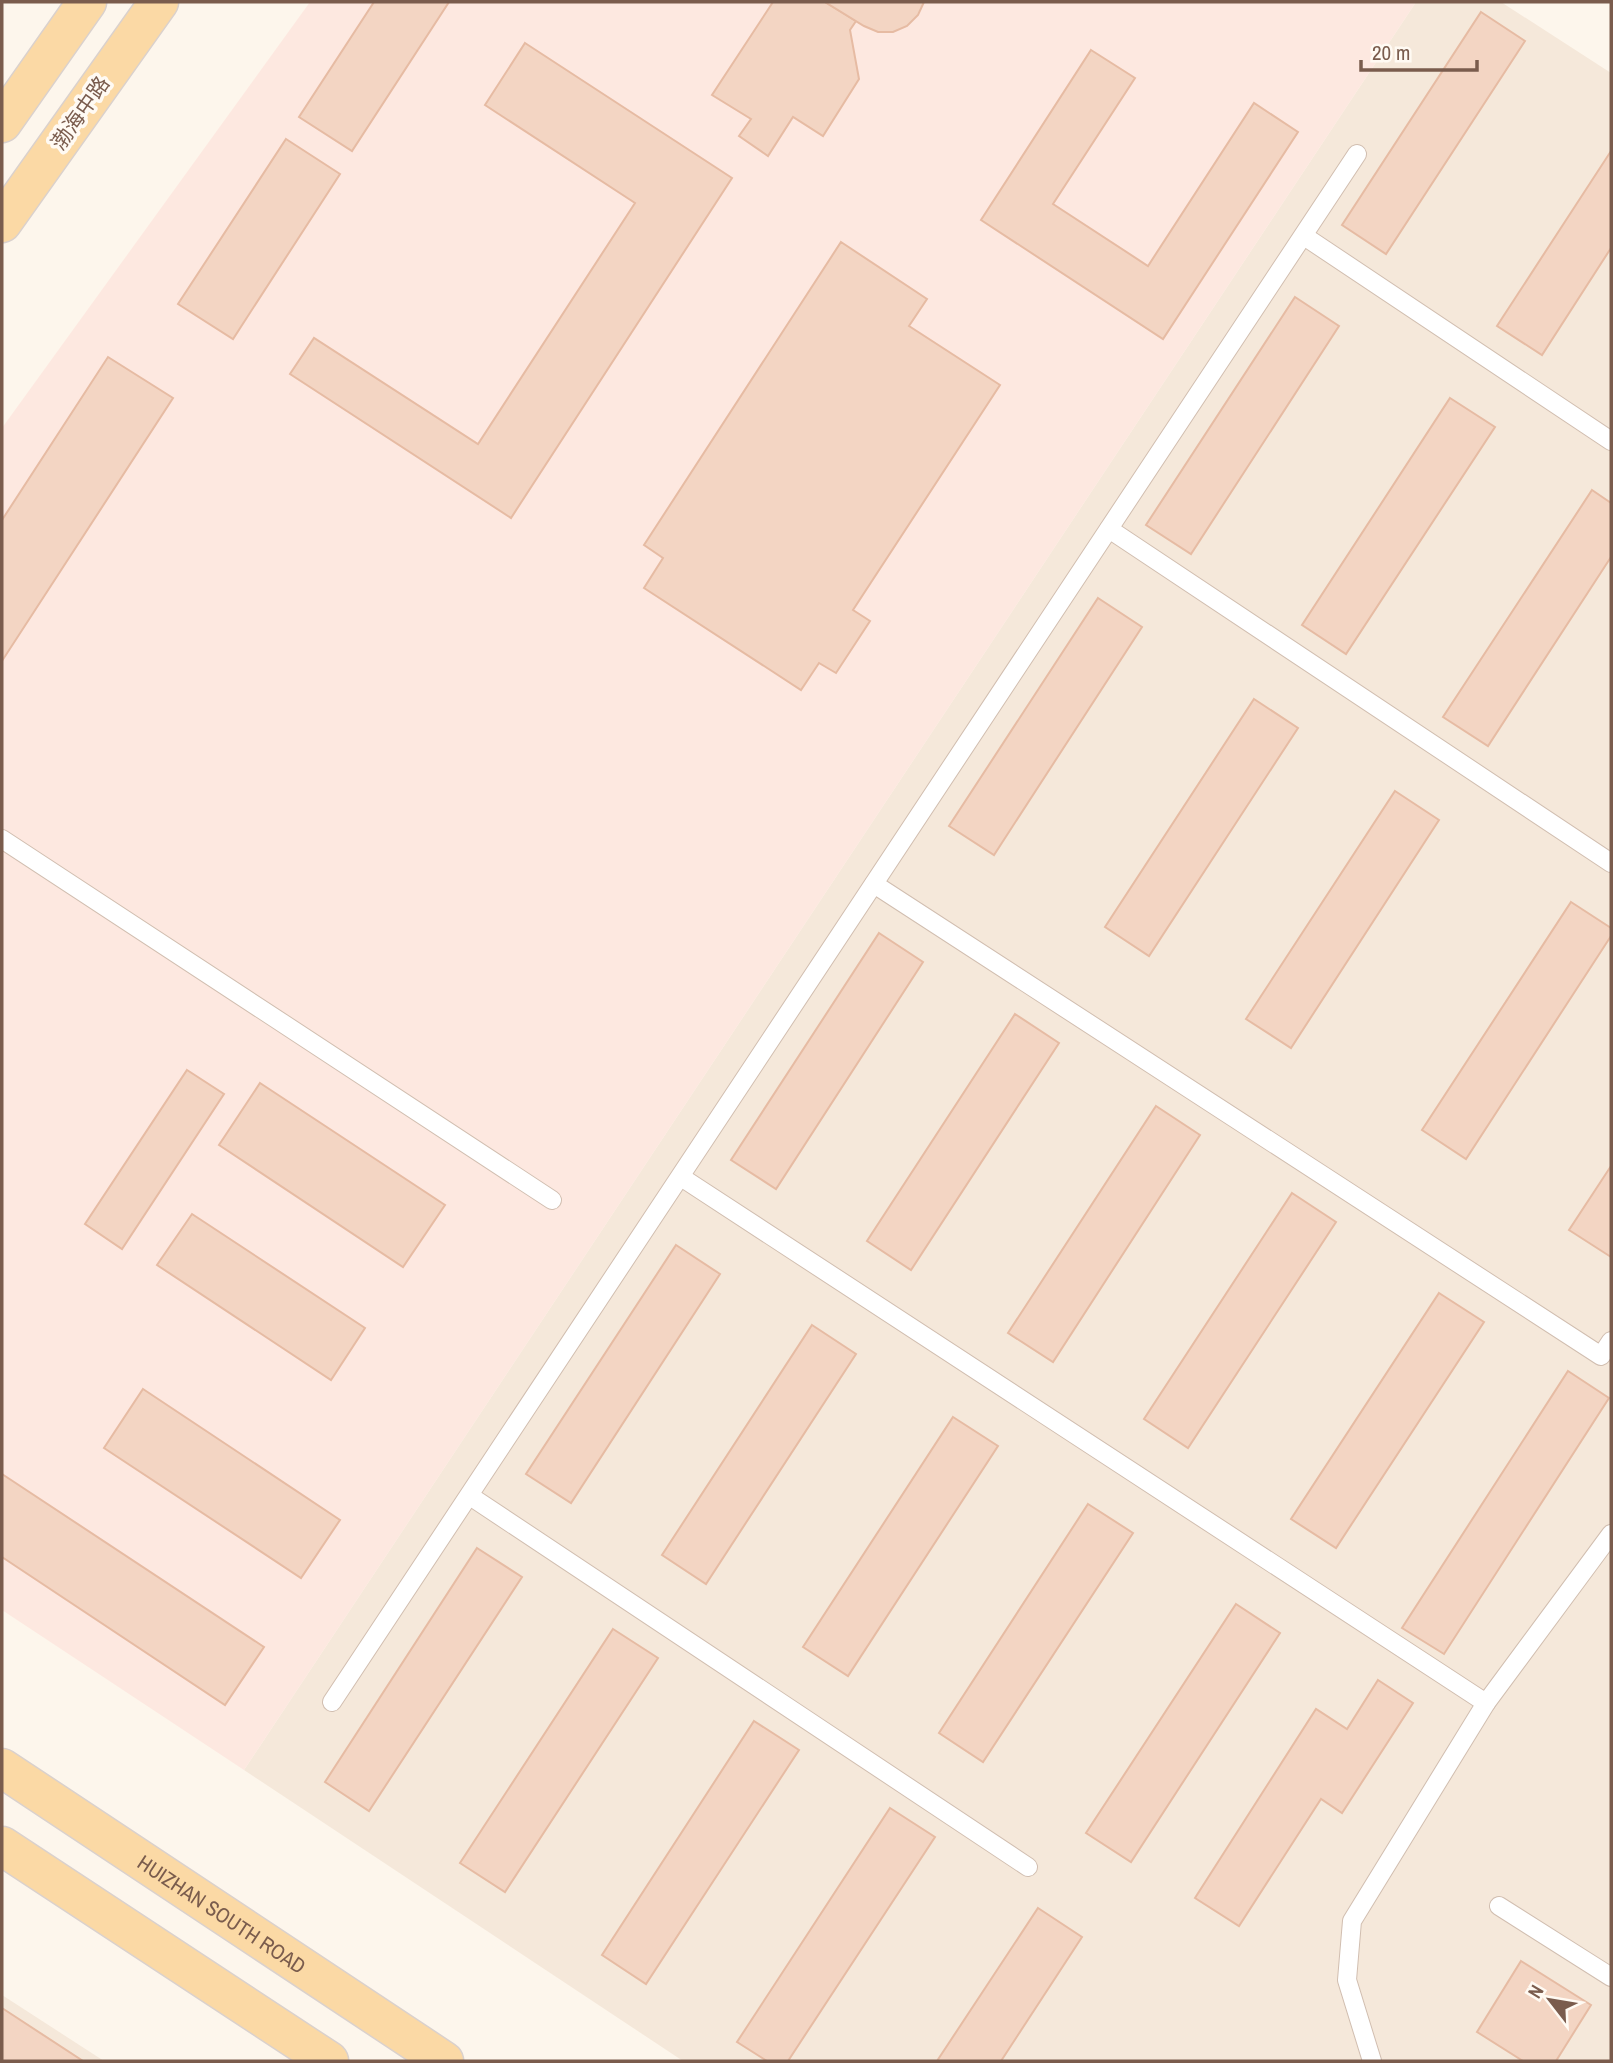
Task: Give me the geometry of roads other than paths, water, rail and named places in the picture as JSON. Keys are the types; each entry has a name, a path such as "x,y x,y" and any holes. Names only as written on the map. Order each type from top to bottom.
{"main road":[{"path":"2,123 87,2"},
{"name":"渤海中路","path":"2,223 159,2"},
{"name":"HUIZHAN SOUTH ROAD","path":"2,1768 444,2061"},
{"path":"2,1846 329,2061"}],"lane":[{"path":"332,1702 1357,154"},
{"path":"1304,236 1611,441"},
{"path":"1109,529 1611,863"},
{"path":"2,839 552,1200"},
{"path":"874,884 1601,1356 1611,1341"},
{"path":"681,1177 1486,1703"},
{"path":"470,1496 1028,1867"},
{"path":"1372,2061 1347,1980 1352,1921 1486,1703 1611,1534"},
{"path":"1499,1906 1611,1977"}]}
